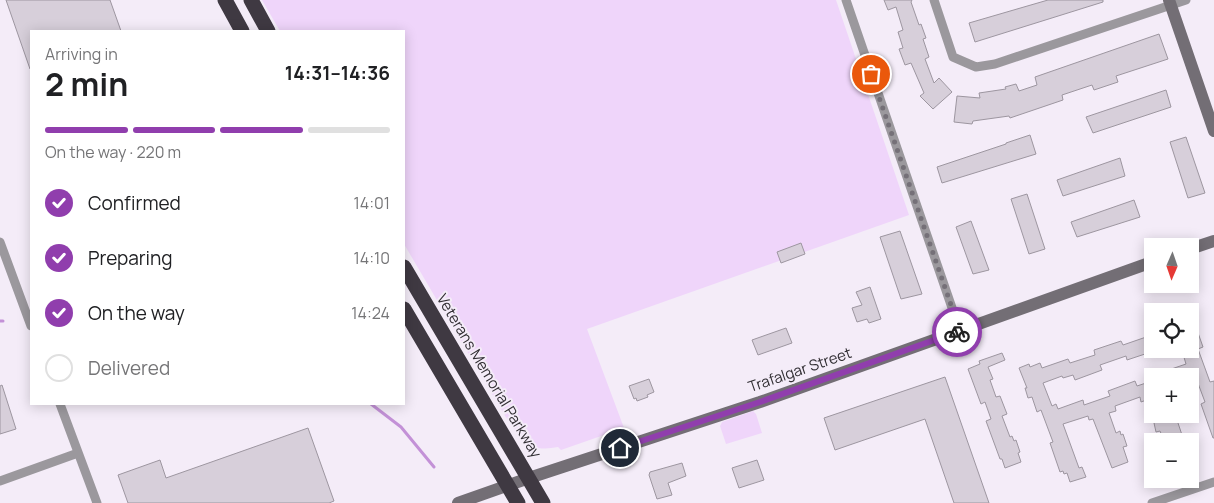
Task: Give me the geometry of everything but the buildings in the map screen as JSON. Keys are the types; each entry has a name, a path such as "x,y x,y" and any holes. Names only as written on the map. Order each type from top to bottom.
{"highway":[{"path":"225,0 241,30"},
{"path":"250,0 267,30"},
{"name":"Veterans Memorial Parkway","path":"405,269 543,503"},
{"path":"405,311 518,503"}],"main road":[{"path":"1170,2 1214,131"},
{"path":"1199,246 1214,241"},
{"name":"Trafalgar Street","path":"458,503 760,402 1144,265"}],"street":[{"path":"846,0 960,331"},
{"path":"934,0 954,57 976,67 995,64 1170,2 1186,0"},
{"path":"0,242 30,323"},
{"path":"60,405 97,503"},
{"path":"0,480 78,453"},
{"path":"1152,503 1214,482"}],"shaded area":[{"path":"262,0 836,0 909,215 587,329 624,428 561,450 558,447 539,448 532,446 521,437 505,416 405,246 405,30 279,30"},
{"path":"753,411 756,414 762,433 726,444 720,426 722,422"}],"waterway":[{"path":"372,405 401,427 434,467"}],"way so far":[{"path":"871,74 960,331 957,332"}],"route":[{"path":"620,448 760,402 957,332"}]}
